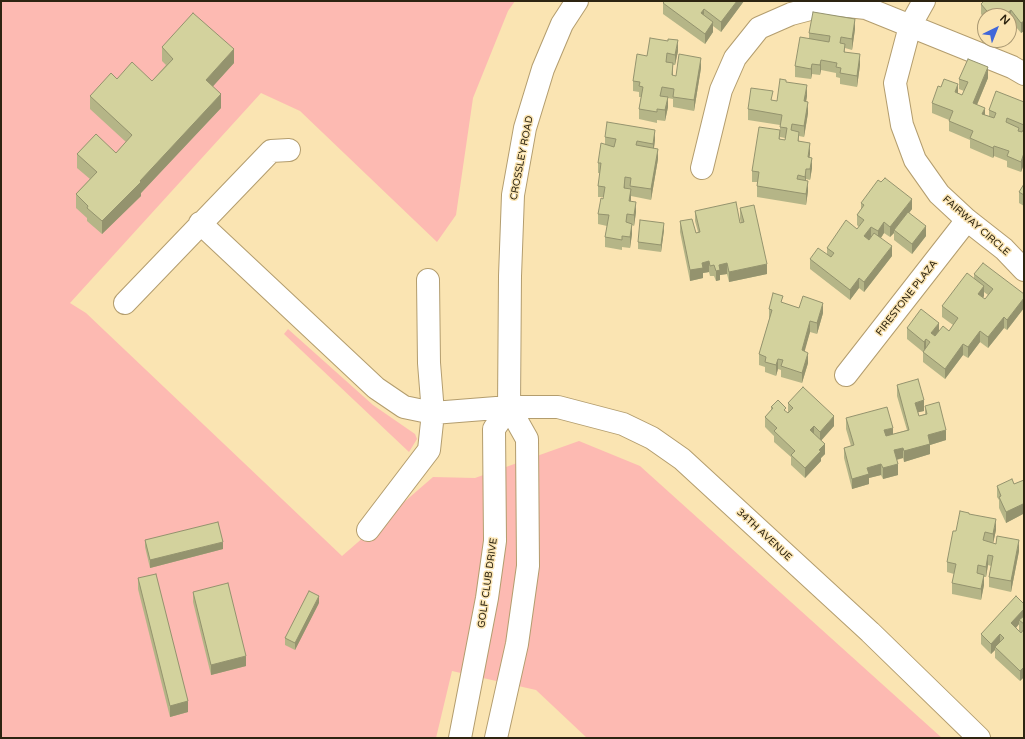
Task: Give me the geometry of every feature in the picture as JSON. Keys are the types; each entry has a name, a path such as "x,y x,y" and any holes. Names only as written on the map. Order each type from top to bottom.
{"street":[{"name":"CROSSLEY ROAD","path":"509,407 510,276 513,195 525,128 543,69 562,24 576,1"},
{"name":"FAIRWAY CIRCLE","path":"924,1 910,26 895,83 902,125 915,160 939,194 1004,249 1024,270"},
{"path":"702,168 721,90 735,58 759,28 790,14 829,4 866,8 1024,74"},
{"path":"125,303 200,223 271,151 289,150"},
{"name":"FIRESTONE PLAZA","path":"846,375 968,220"},
{"name":"34TH AVENUE","path":"200,223 376,388 404,407 433,413 509,407 558,407 623,424 652,438 682,459 870,632 979,738"},
{"path":"368,530 429,450 433,413 429,363 428,280"},
{"path":"496,738 517,644 528,566 527,439 509,407"},
{"name":"GOLF CLUB DRIVE","path":"460,738 488,598 495,541 494,429 509,407"}],"shaded area":[{"path":"1,1 515,1 508,11 473,98 456,215 437,242 300,111 261,93 70,303 86,313 342,556 433,477 475,478 579,441 640,466 942,738 587,738 536,690 452,671 436,738 1,738"},
{"path":"288,329 373,405 415,434 417,439 409,452 284,334"}],"building":[{"path":"665,1 737,1 721,22 704,9 701,13 713,22 705,34 663,3"},
{"path":"984,1 1024,1 1024,21 1021,23 1017,18 1017,8 984,8 981,4"},
{"path":"813,12 855,19 852,39 841,37 840,43 845,44 844,52 860,54 857,76 840,73 841,68 836,67 837,63 821,60 820,65 812,64 811,69 795,66 800,37 829,42 830,36 809,33"},
{"path":"193,13 234,49 206,80 221,94 140,181 141,182 102,221 87,208 88,206 76,194 97,172 77,154 96,134 116,153 132,135 90,96 111,73 117,79 132,62 152,81 173,59 162,47"},
{"path":"650,38 668,41 668,39 678,40 675,55 667,53 666,62 673,63 672,75 676,76 679,54 701,58 694,100 673,97 674,89 662,87 660,96 668,97 665,110 657,109 657,112 639,109 643,87 639,86 640,82 633,81 637,54 647,56"},
{"path":"968,59 988,67 973,103 985,108 982,114 994,118 996,113 989,110 996,91 1024,102 1024,125 1007,118 1006,122 1019,128 1018,131 1022,132 1024,130 1024,153 1021,162 1007,156 1009,151 994,146 993,148 970,138 973,131 949,121 953,111 932,103 938,86 941,87 944,79 958,84 955,92 962,95 968,82 959,79"},
{"path":"780,79 786,80 786,82 807,85 804,101 808,102 804,126 792,124 791,130 799,132 798,141 810,143 808,157 812,158 810,169 806,169 805,177 798,175 797,179 808,181 806,194 757,186 759,172 752,171 759,127 780,130 779,139 785,140 787,128 780,127 782,115 748,109 751,88 773,91 771,100 777,101"},
{"path":"607,122 655,130 653,144 637,141 636,145 658,149 651,189 630,186 631,178 625,177 624,188 631,189 629,201 636,202 634,215 627,214 626,222 632,224 630,237 622,236 622,240 605,237 609,215 598,214 605,187 598,186 601,163 598,163 601,143 614,147 616,139 605,137"},
{"path":"885,178 912,199 890,227 884,222 878,231 871,227 864,236 869,240 874,233 892,246 864,282 859,278 850,290 810,259 818,248 831,257 834,253 827,248 846,220 857,229 864,220 857,215 864,205 861,203 878,180 881,182"},
{"path":"1024,184 1024,195 1019,192"},
{"path":"736,202 740,223 744,222 740,208 754,205 767,264 729,272 727,263 719,265 720,270 716,271 714,265 710,266 709,261 702,263 703,268 690,270 680,221 692,219 696,233 700,232 695,211"},
{"path":"908,212 926,226 912,244 894,230"},
{"path":"640,220 664,223 661,245 638,242"},
{"path":"983,263 1024,294 1024,298 1007,320 1004,317 988,337 980,331 968,347 963,344 945,369 923,352 930,342 926,339 924,342 907,328 921,309 939,323 931,333 935,336 943,326 949,331 958,318 942,306 967,273 984,286 978,294 985,299 993,289 974,274"},
{"path":"773,293 783,296 781,302 799,308 803,296 823,303 817,323 810,321 802,350 808,353 802,373 781,366 783,360 778,359 776,365 765,362 766,357 759,354 772,310 769,309"},
{"path":"918,379 924,400 915,403 919,416 927,414 925,406 939,402 946,430 928,435 930,444 904,451 903,448 894,450 898,464 883,468 881,464 867,468 869,474 852,479 844,448 854,445 846,418 887,407 893,428 884,430 886,436 909,430 897,385"},
{"path":"803,387 834,416 820,432 814,426 810,430 825,444 819,450 821,451 805,468 791,455 795,451 774,431 777,428 765,417 773,408 771,407 778,400 786,408 784,410 788,413 793,408 788,403"},
{"path":"1012,479 1014,484 1024,480 1024,506 1023,504 1006,512 999,497 1001,496 997,486"},
{"path":"960,511 996,519 993,534 985,532 983,540 996,544 997,536 1019,540 1011,581 989,577 993,556 988,555 986,567 978,565 977,573 984,575 981,589 952,583 956,564 947,562 953,531 956,531"},
{"path":"218,522 223,542 150,560 145,540"},
{"path":"156,574 188,701 170,706 138,578"},
{"path":"228,583 246,656 211,665 193,592"},
{"path":"309,591 319,596 295,643 285,638"},
{"path":"1016,596 1024,604 1024,609 1011,623 1021,633 1024,629 1024,667 1020,671 995,647 1004,638 1000,634 991,644 981,634"},
{"path":"1024,616 1024,624 1019,620"}]}
